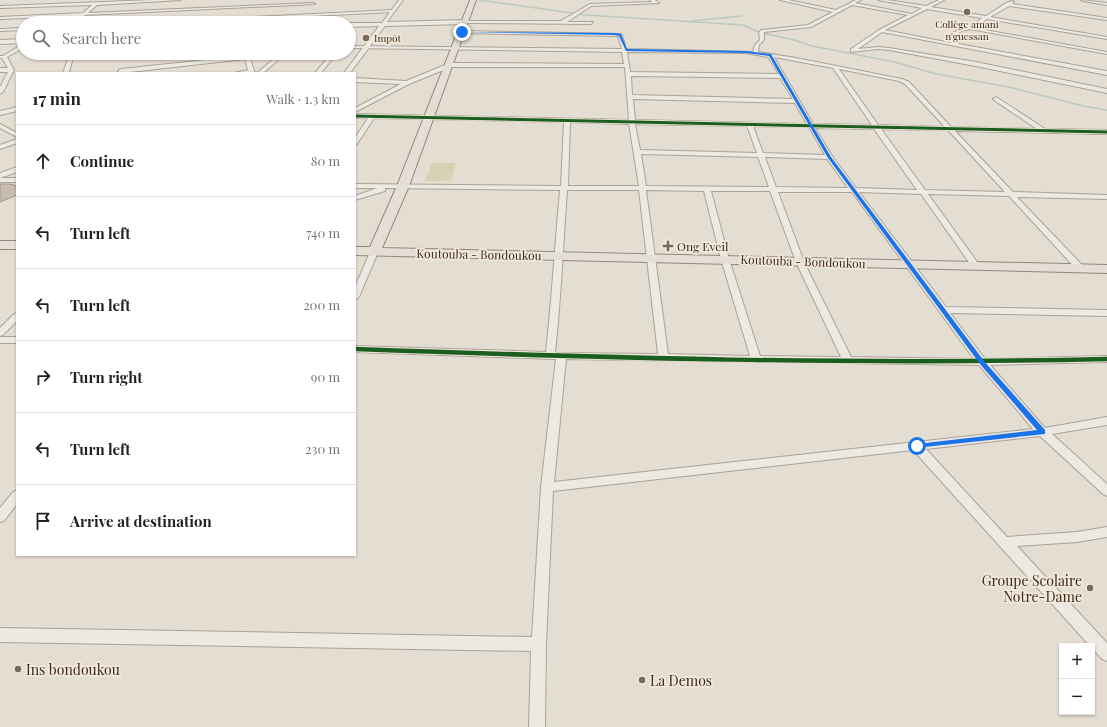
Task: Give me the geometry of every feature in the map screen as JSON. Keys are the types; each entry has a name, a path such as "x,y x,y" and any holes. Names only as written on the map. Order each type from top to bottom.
{"main road":[{"path":"374,252 403,186 430,118 473,0"},
{"path":"0,245 16,245"},
{"name":"Koutouba - Bondoukou","path":"356,251 725,259 1107,270"}],"street":[{"path":"43,6 52,0"},
{"path":"0,8 178,0"},
{"path":"348,72 401,0"},
{"path":"563,22 590,6 657,3 652,0"},
{"path":"782,0 838,12"},
{"path":"755,53 757,45 762,40 761,33 763,31 807,26 838,12 859,0"},
{"path":"880,0 1107,38"},
{"path":"942,0 881,31 852,51 889,48 1107,91"},
{"path":"970,28 1015,0"},
{"path":"1083,0 1107,4"},
{"path":"83,16 96,4"},
{"path":"186,16 195,4"},
{"path":"42,16 313,4"},
{"path":"852,4 914,15"},
{"path":"1007,4 1107,19"},
{"path":"297,16 393,11"},
{"path":"0,18 16,17"},
{"path":"356,25 466,22 591,23"},
{"path":"959,45 953,43 950,37 960,30 970,28 1107,53"},
{"path":"0,30 16,29"},
{"path":"881,31 1104,71"},
{"path":"462,32 620,35 626,50 626,66 629,74 632,121 663,357"},
{"path":"0,42 16,41"},
{"path":"356,47 755,53 835,67 905,82 951,128 1010,194 1081,269"},
{"path":"11,70 2,57 16,50"},
{"path":"770,55 829,157 982,362 1042,432 1107,491"},
{"path":"66,72 70,60"},
{"path":"123,60 121,72 209,60"},
{"path":"247,60 251,72"},
{"path":"261,72 276,60"},
{"path":"319,72 329,60"},
{"path":"356,109 407,83 450,65 626,66"},
{"path":"835,67 876,127 976,266"},
{"path":"0,70 11,70"},
{"path":"0,92 11,70"},
{"path":"1094,76 1104,71"},
{"path":"629,74 782,76"},
{"path":"356,80 407,83"},
{"path":"1084,87 1089,82"},
{"path":"631,97 796,101"},
{"path":"996,99 1043,130"},
{"path":"0,113 16,109"},
{"path":"356,116 1107,132"},
{"path":"356,141 372,116"},
{"path":"537,727 539,644 555,356 558,255 564,188 567,120"},
{"path":"749,124 800,262 846,360"},
{"path":"1,128 16,136"},
{"path":"0,147 16,141"},
{"path":"637,152 829,157"},
{"path":"0,176 16,169"},
{"path":"0,180 16,180"},
{"path":"356,186 855,190 1107,197"},
{"path":"356,198 390,186"},
{"path":"707,189 725,259 756,358"},
{"path":"356,295 374,252"},
{"path":"943,310 1107,313"},
{"path":"0,333 16,317"},
{"path":"0,340 16,340"},
{"path":"356,349 555,356 982,362 1107,359"},
{"path":"547,487 1042,432 1107,421"},
{"path":"917,446 1107,654"},
{"path":"0,517 16,496"},
{"path":"1005,542 1077,537 1107,532"},
{"path":"0,635 539,644"}],"shaded area":[{"path":"432,163 456,163 451,181 425,181"}],"building":[{"path":"0,184 16,186 16,195 0,202"}],"waterway":[{"path":"479,0 586,15 743,25 758,32 794,40 812,46 895,62 936,74 1009,87 1083,106 1107,110"},
{"path":"693,21 741,16"}],"cycle path":[{"path":"356,116 1107,132"},
{"path":"356,349 561,356 982,362 1107,359"}],"place":[{"name":"Collège amani n'guessan","path":"967,12"},
{"name":"Impôt","path":"366,38"},
{"name":"Ong Eveil","path":"668,246"},
{"name":"Groupe Scolaire Notre-Dame","path":"1090,588"},
{"name":"Ins bondoukou","path":"18,669"},
{"name":"La Demos","path":"642,680"}],"route":[{"path":"462,32 618,34 620,35 626,50 746,52 770,55 829,157 982,362 1042,432 917,446"}]}
